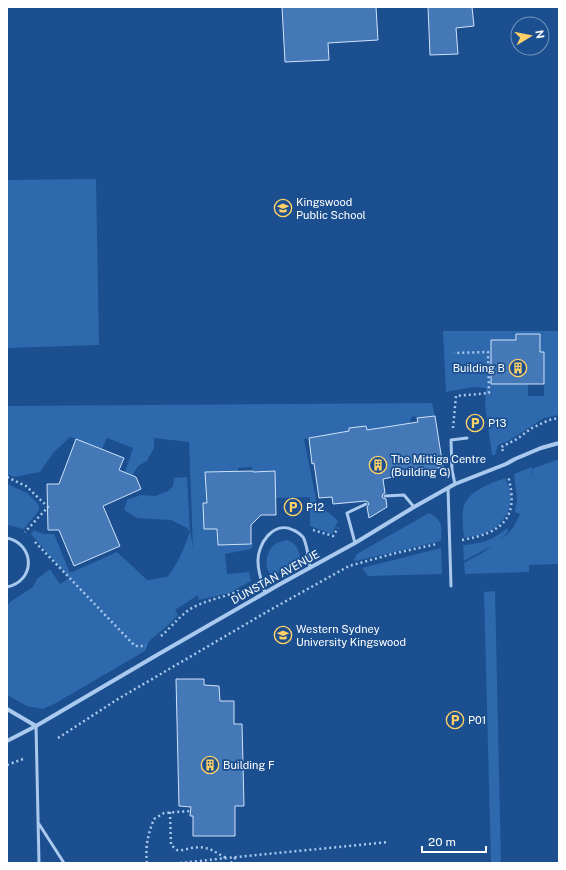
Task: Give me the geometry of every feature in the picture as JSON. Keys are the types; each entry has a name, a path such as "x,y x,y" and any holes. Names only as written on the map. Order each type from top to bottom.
{"street":[{"name":"DUNSTAN AVENUE","path":"7,741 36,726 310,567 355,543 448,488 541,448 559,443"},
{"path":"7,709 36,726"}],"lane":[{"path":"456,484 452,470 451,440 467,438"},
{"path":"448,488 451,586"},
{"path":"386,496 404,495 414,507"},
{"path":"355,543 347,514 366,504"},
{"path":"265,593 259,569 259,554 264,541 273,531 285,527 299,533 304,538 310,567"},
{"path":"7,538 17,541 26,551 29,560 28,569 23,578 16,584 7,587"},
{"path":"36,726 39,863"},
{"path":"38,823 64,863"}],"path":[{"path":"451,440 456,396 489,393 488,352 454,353"},
{"path":"503,451 501,447 517,440 532,428 549,420 559,418"},
{"path":"462,540 487,534 505,522 510,514 512,502 512,492 508,475"},
{"path":"7,477 26,486 48,507 25,532 22,529"},
{"path":"309,528 333,536 347,514"},
{"path":"31,538 135,646 150,646"},
{"path":"58,738 125,696 270,610 349,566 396,553 438,544"},
{"path":"160,637 175,621 194,606 235,593 246,587"},
{"path":"7,764 23,759"},
{"path":"147,863 146,852 148,833 154,819 164,813 190,811"},
{"path":"170,812 172,845 177,850 191,848 210,849 226,858"},
{"path":"180,863 389,842"},
{"path":"231,863 237,857"}],"shaded area":[{"path":"96,179 99,345 7,348 7,180"},
{"path":"443,331 559,331 559,415 544,418 510,440 498,445 495,455 492,455 485,405 486,388 474,387 446,392","holes":["540,334 540,347 516,335","492,340 504,340 504,352 544,352 544,396 528,396 528,384 491,384"]},
{"path":"432,403 435,416 417,418 414,416 410,419 411,423 367,430 366,426 349,428 349,431 304,439 318,509 326,511 338,521 332,534 310,526 310,497 276,498 274,471 253,472 252,467 238,468 238,471 206,472 207,503 217,529 218,545 254,543 251,549 225,554 227,574 249,572 251,581 229,593 199,600 198,595 175,610 178,615 149,641 145,651 56,703 43,709 27,706 7,695 7,606 10,602 33,587 37,579 50,569 60,584 69,578 31,534 34,530 43,534 54,534 70,573 117,552 147,580 167,577 175,567 181,555 190,531 193,548 189,442 154,438 154,448 147,461 138,466 132,476 125,472 133,448 107,438 102,449 70,437 53,453 40,472 14,477 7,474 7,406"},
{"path":"559,459 559,564 529,565 529,572 465,574 464,563 493,545 464,561 463,545 486,541 497,536 507,528 508,531 500,541 513,528 520,514 515,512 517,499 514,474 532,467 533,469 528,485 534,468"},
{"path":"187,477 190,531 171,520 137,518 124,510 127,500 141,495 155,496 168,491 173,486 174,478"},
{"path":"505,478 509,487 510,501 509,508 503,520 492,530 480,535 464,538 463,509 469,497 480,489"},
{"path":"7,484 27,493 39,505 39,510 24,529 7,525 7,514 9,512 7,509"},
{"path":"429,513 437,518 441,524 441,541 356,561 354,560 357,554"},
{"path":"287,540 297,547 300,559 298,562 274,575 270,574 266,565 269,552 275,544"},
{"path":"441,548 442,574 368,576 362,568"},
{"path":"495,591 501,863 491,863 484,592"}],"building":[{"path":"282,7 376,7 378,40 328,43 329,60 285,62"},
{"path":"428,7 472,7 474,26 456,28 458,54 430,55"},
{"name":"Building B","path":"516,334 540,334 540,352 544,352 544,384 491,384 491,340 516,340"},
{"name":"The Mittiga Centre (Building G)","path":"435,416 443,467 383,479 385,493 382,497 386,499 387,507 369,518 367,507 369,504 366,501 333,504 332,497 319,498 314,463 312,464 309,438 349,431 349,428 366,426 367,430 418,422 417,418"},
{"path":"76,439 124,458 119,470 136,477 141,489 103,506 120,546 74,566 59,530 48,530 47,484 59,484"},
{"path":"275,471 276,515 261,515 251,525 251,544 218,545 217,529 204,529 203,503 207,503 205,472"},
{"name":"Building F","path":"176,679 204,679 204,685 219,686 220,701 234,701 234,724 242,724 244,806 235,806 235,836 193,836 193,816 190,816 191,807 179,806"}],"place":[{"name":"Kingswood Public School","path":"283,208"},
{"name":"Building B","path":"518,368"},
{"name":"P13","path":"475,423"},
{"name":"The Mittiga Centre (Building G)","path":"378,465"},
{"name":"P12","path":"293,507"},
{"name":"Western Sydney University Kingswood","path":"283,635"},
{"name":"P01","path":"455,720"},
{"name":"Building F","path":"210,765"}]}
